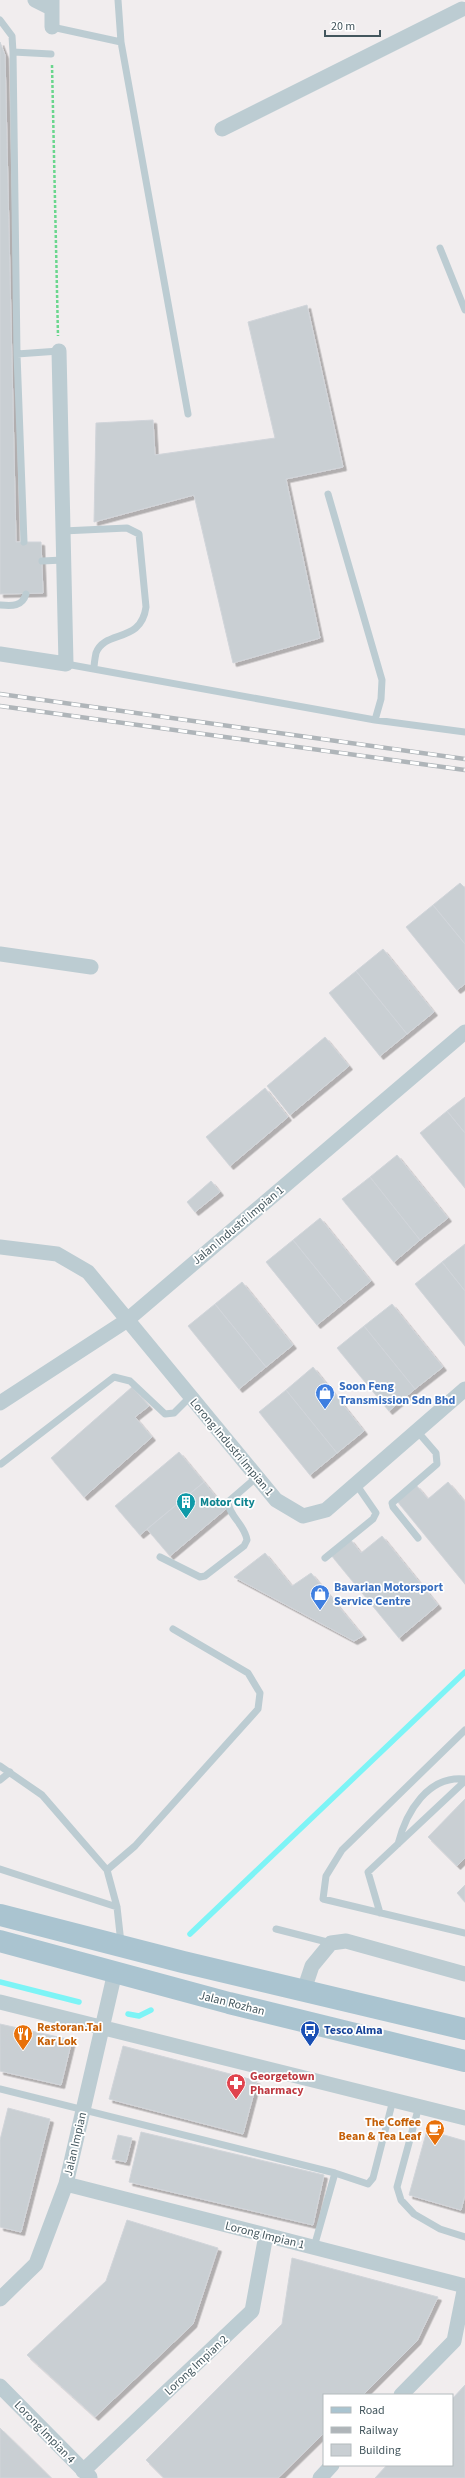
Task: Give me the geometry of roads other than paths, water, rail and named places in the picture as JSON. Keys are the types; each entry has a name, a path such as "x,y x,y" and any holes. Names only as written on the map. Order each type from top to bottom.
{"main road":[{"path":"0,1915 121,1946 465,2029"},
{"name":"Jalan Rozhan","path":"0,1941 115,1972 465,2061"},
{"path":"115,1972 121,1946"}],"street":[{"path":"35,0 51,4 52,27"},
{"path":"222,129 461,8"},
{"path":"0,654 66,664 59,351"},
{"path":"0,954 91,967"},
{"name":"Jalan Industri Impian 1","path":"0,1403 126,1321 465,1032"},
{"name":"Lorong Industri Impian 1","path":"0,1247 57,1254 88,1272 126,1321 276,1500 303,1516 326,1510 465,1389"},
{"path":"304,1990 312,1966 331,1943 346,1941 465,1974"},
{"name":"Jalan Impian","path":"0,2299 36,2264 66,2184 115,1972"},
{"path":"0,2002 465,2118"},
{"name":"Lorong Impian 1","path":"66,2184 465,2286 454,2341 402,2394"},
{"name":"Lorong Impian 2","path":"87,2474 252,2311 266,2235"},
{"name":"Lorong Impian 4","path":"0,2386 87,2474"},
{"path":"320,2478 331,2466"}],"lane":[{"path":"118,0 121,42 188,414"},
{"path":"0,20 12,36 13,52 17,354 24,542"},
{"path":"52,27 121,42"},
{"path":"13,52 51,54"},
{"path":"440,248 465,310"},
{"path":"17,354 59,351"},
{"path":"328,494 382,680 381,699 375,720"},
{"path":"63,531 127,528 139,534 146,607 144,619 138,628 101,646 96,653 94,669"},
{"path":"42,561 63,560"},
{"path":"0,605 14,606 24,599 26,594"},
{"path":"66,664 375,720 465,732"},
{"path":"1,1464 114,1377 130,1381 164,1414 174,1413 190,1398"},
{"path":"417,1431 436,1453 437,1464 392,1503 393,1507 418,1538"},
{"path":"160,1557 200,1577 205,1576 244,1546 247,1540 246,1534 228,1508 228,1502 257,1477"},
{"path":"325,1558 373,1519 376,1513 356,1484"},
{"path":"107,1870 135,1846 258,1708 260,1693 248,1672 173,1629"},
{"path":"465,1730 342,1850 326,1876 322,1899 465,1933"},
{"path":"0,1766 42,1795 107,1870 117,1907 121,1946"},
{"path":"0,1780 10,1772"},
{"path":"398,1844 402,1826 411,1809 425,1792 441,1782 454,1777 465,1780"},
{"path":"380,1913 368,1872 465,1780"},
{"path":"0,1869 117,1907"},
{"path":"276,1929 331,1943"},
{"path":"0,2089 371,2183 393,2100"},
{"path":"419,2106 397,2186 401,2200 414,2214 440,2229 465,2237"},
{"path":"314,2247 335,2173"}],"waterway":[{"path":"190,1934 465,1672"},
{"path":"0,1982 79,2002"},
{"path":"128,2014 139,2016 151,2010"}],"railway":[{"path":"0,694 465,759"},
{"path":"0,706 465,770"}],"place":[{"name":"Soon Feng Transmission Sdn Bhd","path":"325,1410"},
{"name":"Motor City","path":"186,1519"},
{"name":"Bavarian Motorsport Service Centre","path":"320,1611"},
{"name":"Tesco Alma","path":"310,2047"},
{"name":"Restoran.Tai Kar Lok","path":"23,2051"},
{"name":"Georgetown Pharmacy","path":"236,2100"},
{"name":"The Coffee Bean & Tea Leaf","path":"435,2146"}]}
